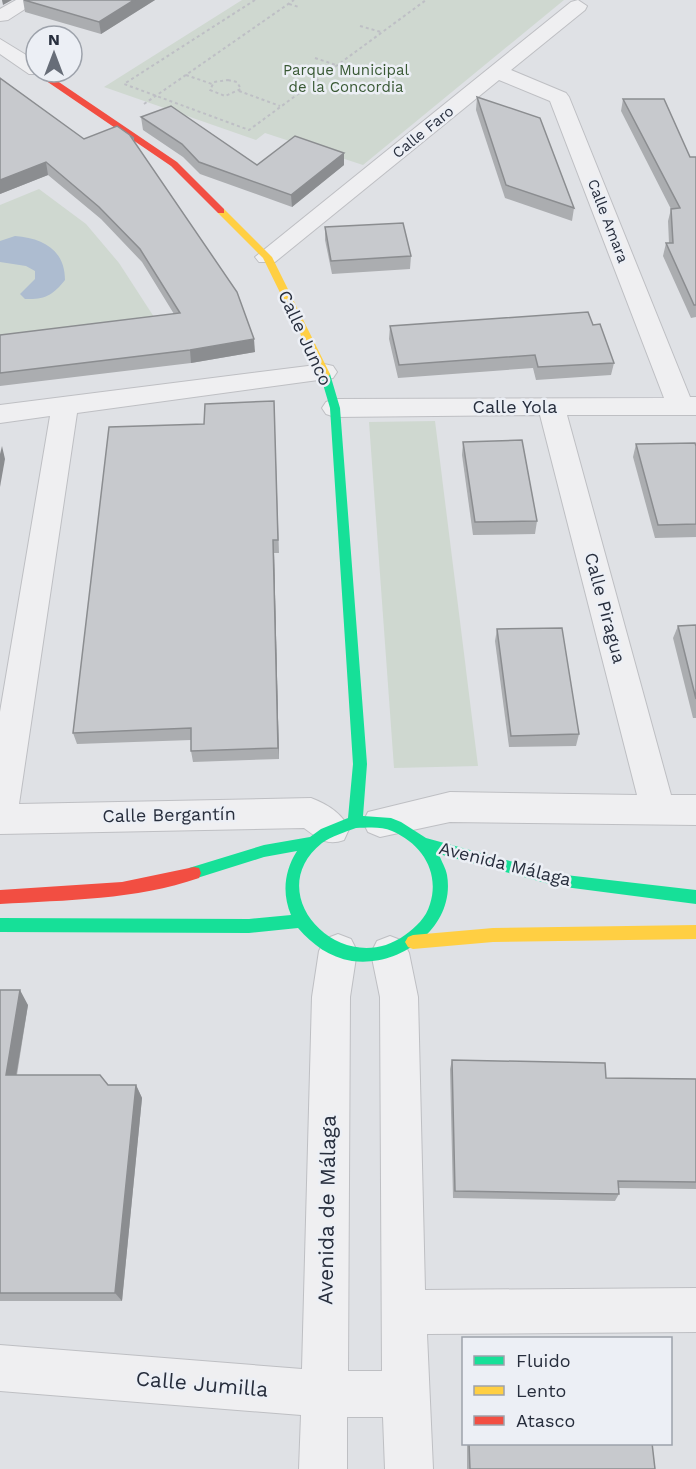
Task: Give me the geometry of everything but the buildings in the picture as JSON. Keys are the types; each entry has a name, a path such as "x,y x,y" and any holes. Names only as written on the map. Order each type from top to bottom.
{"street":[{"path":"0,38 10,25 0,16 30,0"},
{"name":"Calle Faro","path":"267,257 578,6"},
{"name":"Calle Junco","path":"0,45 24,61"},
{"name":"Calle Amara","path":"498,72 559,97 688,406"},
{"name":"Calle Junco","path":"57,84 174,164 267,257 324,372 335,408 360,764 344,829"},
{"path":"0,414 324,372"},
{"path":"0,814 65,406"},
{"name":"Calle Piragua","path":"551,406 658,809"},
{"name":"Calle Yola","path":"335,408 688,406"},
{"path":"0,897 107,891 166,882 344,829 450,807 696,810"},
{"name":"Calle Bergantín","path":"0,819 311,813 344,829"},
{"path":"401,948 430,926 440,905 442,883 435,861 421,843 402,830 344,829 298,858 291,878 291,900 300,921 316,939 338,951 363,956 401,948 493,935 696,932"},
{"name":"Avenida Málaga","path":"421,843 557,880 696,897"},
{"path":"0,926 249,926 300,921"},
{"path":"401,948 399,997 403,1312 409,1469"},
{"name":"Avenida de Málaga","path":"323,1469 332,997 338,951"},
{"path":"403,1312 696,1310"},
{"name":"Calle Jumilla","path":"0,1368 324,1394 405,1394"}],"path":[{"path":"255,0 124,84 249,130 426,0"},
{"path":"156,96 294,0"},
{"path":"288,4 299,7"},
{"path":"360,26 381,33"},
{"path":"244,34 251,37"},
{"path":"315,58 336,65"},
{"path":"185,75 212,84 233,80 240,84 239,91"},
{"path":"212,84 210,90 215,94 230,95 239,91 281,106"}],"green space":[{"name":"Parque Municipal de la Concordia","path":"242,0 564,0 363,165 265,133 256,140 104,87"},
{"path":"39,189 86,224 119,263 154,317 0,337 0,205"},
{"path":"435,421 478,766 394,768 369,422"}],"water":[{"path":"15,236 43,243 57,253 64,270 65,280 48,295 38,299 25,299 20,294 35,279 35,271 26,266 0,262 0,241"}],"traffic: fast":[{"path":"325,374 335,408 360,764 355,822"},
{"path":"355,822 391,824 418,839 432,855 440,874 440,894 435,913 423,930 404,944 380,953 353,954 327,945 304,923 293,898 294,872 307,849 321,836 355,822"},
{"path":"194,873 264,851 310,843"},
{"path":"421,843 557,880 696,897"},
{"path":"0,925 249,926 300,921"}],"traffic: slow":[{"path":"221,211 267,257 325,374"},
{"path":"413,942 493,935 696,932"}],"traffic: jam":[{"path":"57,84 174,164 221,211"},
{"path":"0,897 122,888 146,885 194,873"}]}
